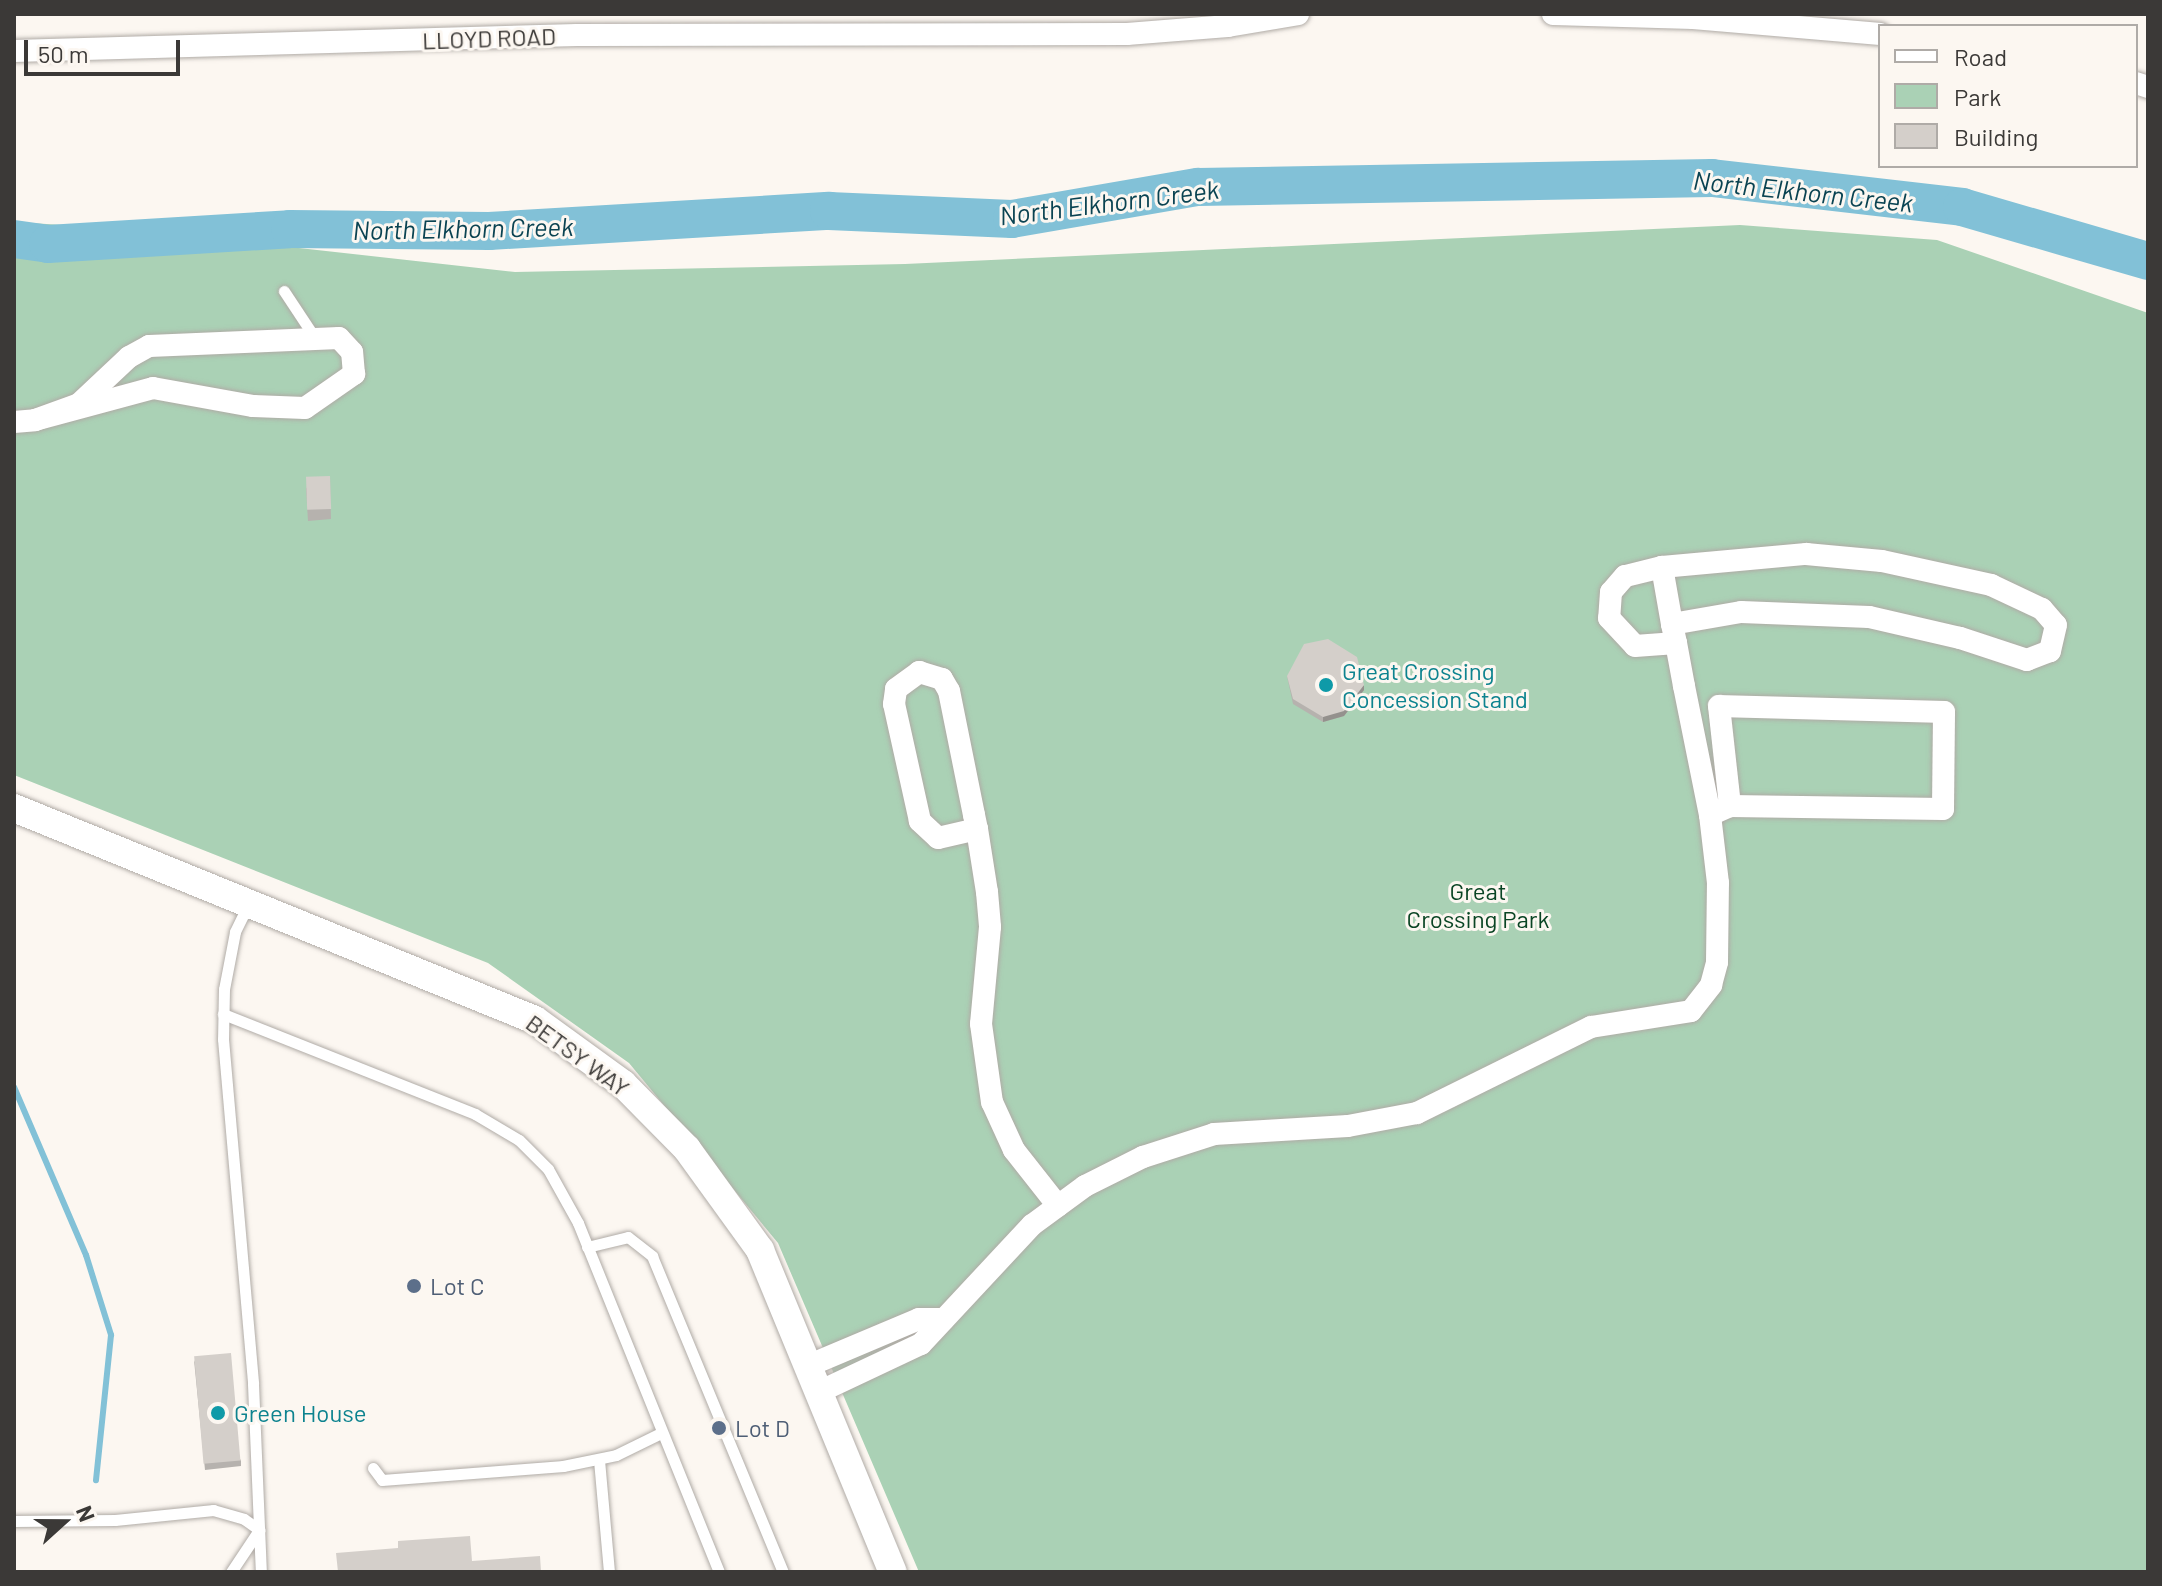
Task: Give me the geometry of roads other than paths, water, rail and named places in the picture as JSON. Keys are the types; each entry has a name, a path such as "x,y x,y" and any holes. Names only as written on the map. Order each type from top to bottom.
{"street":[{"name":"LLOYD ROAD","path":"14,51 577,35 1127,34 1228,26 1298,14"},
{"path":"1553,14 1693,18 1878,34"},
{"path":"24,421 96,395 153,388 253,406 305,408 354,374 352,352 339,338 149,346 129,357 96,395"},
{"path":"1806,554 1882,561 1991,585 2042,609 2056,625 2050,651 2027,660 1869,617 1741,612 1674,633 1635,646 1609,618 1611,592 1625,576 1662,567 1806,554"},
{"path":"1662,567 1674,633 1720,811"},
{"path":"977,829 938,838 920,821 894,704 896,689 919,672 942,679 949,691 977,829 990,927 981,1024 992,1102 1014,1150 1058,1206"},
{"path":"821,1391 921,1344 1032,1225 1058,1206 1143,1157 1214,1134 1348,1126 1417,1113 1591,1027 1691,1011 1711,985 1717,962 1719,706 1944,712 1943,809 1720,811"},
{"name":"BETSY WAY","path":"14,808 250,901 535,1020 623,1084 687,1149 731,1205 760,1250 821,1391 893,1572"},
{"path":"810,1365 919,1319 944,1319"},
{"path":"880,1336 890,1358"}],"lane":[{"path":"284,291 315,338"},
{"path":"250,901 235,932 223,1014 261,1572"},
{"path":"223,1014 446,1101 519,1140 548,1169 587,1247 719,1572"},
{"path":"587,1247 628,1237 652,1256 783,1572"},
{"path":"373,1468 382,1480 599,1460 661,1433"},
{"path":"599,1460 609,1572"},
{"path":"14,1521 115,1520 213,1510 244,1519 260,1530"},
{"path":"231,1572 260,1530"}],"waterway":[{"name":"North Elkhorn Creek","path":"14,239 48,244 290,229 489,231 829,211 1012,219 1198,187 1712,178 1962,207 2148,261"},
{"path":"14,1087 86,1255 111,1335 96,1480"}],"place":[{"name":"Great Crossing Concession Stand","path":"1326,685"},
{"name":"Lot C","path":"414,1286"},
{"name":"Green House","path":"218,1413"},
{"name":"Lot D","path":"719,1428"}],"park label":[{"name":"Great Crossing Park","path":"1478,905"}]}
